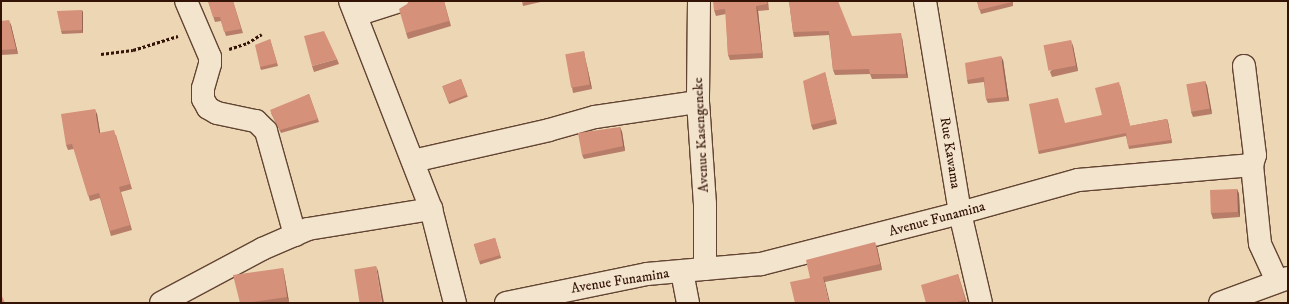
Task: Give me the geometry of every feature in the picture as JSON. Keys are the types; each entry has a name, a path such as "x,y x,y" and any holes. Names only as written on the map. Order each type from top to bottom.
{"street":[{"path":"186,1 210,57 210,64 203,88 203,99 208,108 217,113 256,120 266,131 295,235"},
{"path":"400,1 353,8 431,209 455,303"},
{"name":"Avenue Kasengeneke","path":"699,1 698,102 705,204 705,269"},
{"name":"Rue Kawama","path":"925,1 960,213 981,303"},
{"path":"1220,303 1283,279 1260,244 1252,165 1255,155 1244,66"},
{"path":"413,161 549,130 595,117 698,102"},
{"name":"Avenue Funamina","path":"506,303 647,274 761,264 960,213 1078,180 1252,165"},
{"path":"162,303 262,249 308,229 431,209"},
{"path":"682,272 688,303"}],"path":[{"path":"101,54 133,50 198,31"},
{"path":"210,57 246,43 262,34"}],"building":[{"path":"208,1 233,1 241,29 224,32 220,17 213,17"},
{"path":"409,1 444,1 449,21 406,33 399,9"},
{"path":"713,1 767,1 767,4 756,6 762,53 728,55 725,9 714,10"},
{"path":"789,1 838,1 852,36 901,33 906,74 870,74 869,69 833,70 829,31 793,32"},
{"path":"977,1 1012,1 1012,2 979,10"},
{"path":"82,10 82,30 61,31 57,11"},
{"path":"9,20 16,49 1,50 1,21"},
{"path":"324,31 337,59 312,66 304,36"},
{"path":"270,39 277,63 260,67 255,45"},
{"path":"1071,40 1076,66 1048,71 1044,45"},
{"path":"584,51 590,84 571,88 565,54"},
{"path":"1001,56 1007,97 986,99 984,77 967,80 965,63"},
{"path":"825,72 836,119 811,125 803,81"},
{"path":"461,79 467,95 448,102 442,86"},
{"path":"1205,81 1210,109 1191,112 1186,84"},
{"path":"1119,82 1130,126 1167,119 1171,140 1128,146 1126,133 1038,151 1029,104 1058,98 1065,123 1102,115 1095,88"},
{"path":"309,94 318,119 280,130 270,110"},
{"path":"95,109 99,133 114,130 130,184 119,187 130,225 110,231 99,193 88,196 72,144 66,145 61,114"},
{"path":"620,127 623,146 582,155 578,133"},
{"path":"1237,189 1238,212 1211,213 1210,190"},
{"path":"495,238 500,255 479,261 474,244"},
{"path":"875,242 880,264 823,277 829,303 795,303 790,282 810,278 806,260"},
{"path":"376,266 382,302 360,303 354,269"},
{"path":"283,268 287,297 240,303 233,275"},
{"path":"958,274 965,300 954,303 926,303 921,285"},
{"path":"1,294 5,303 1,303"}]}
